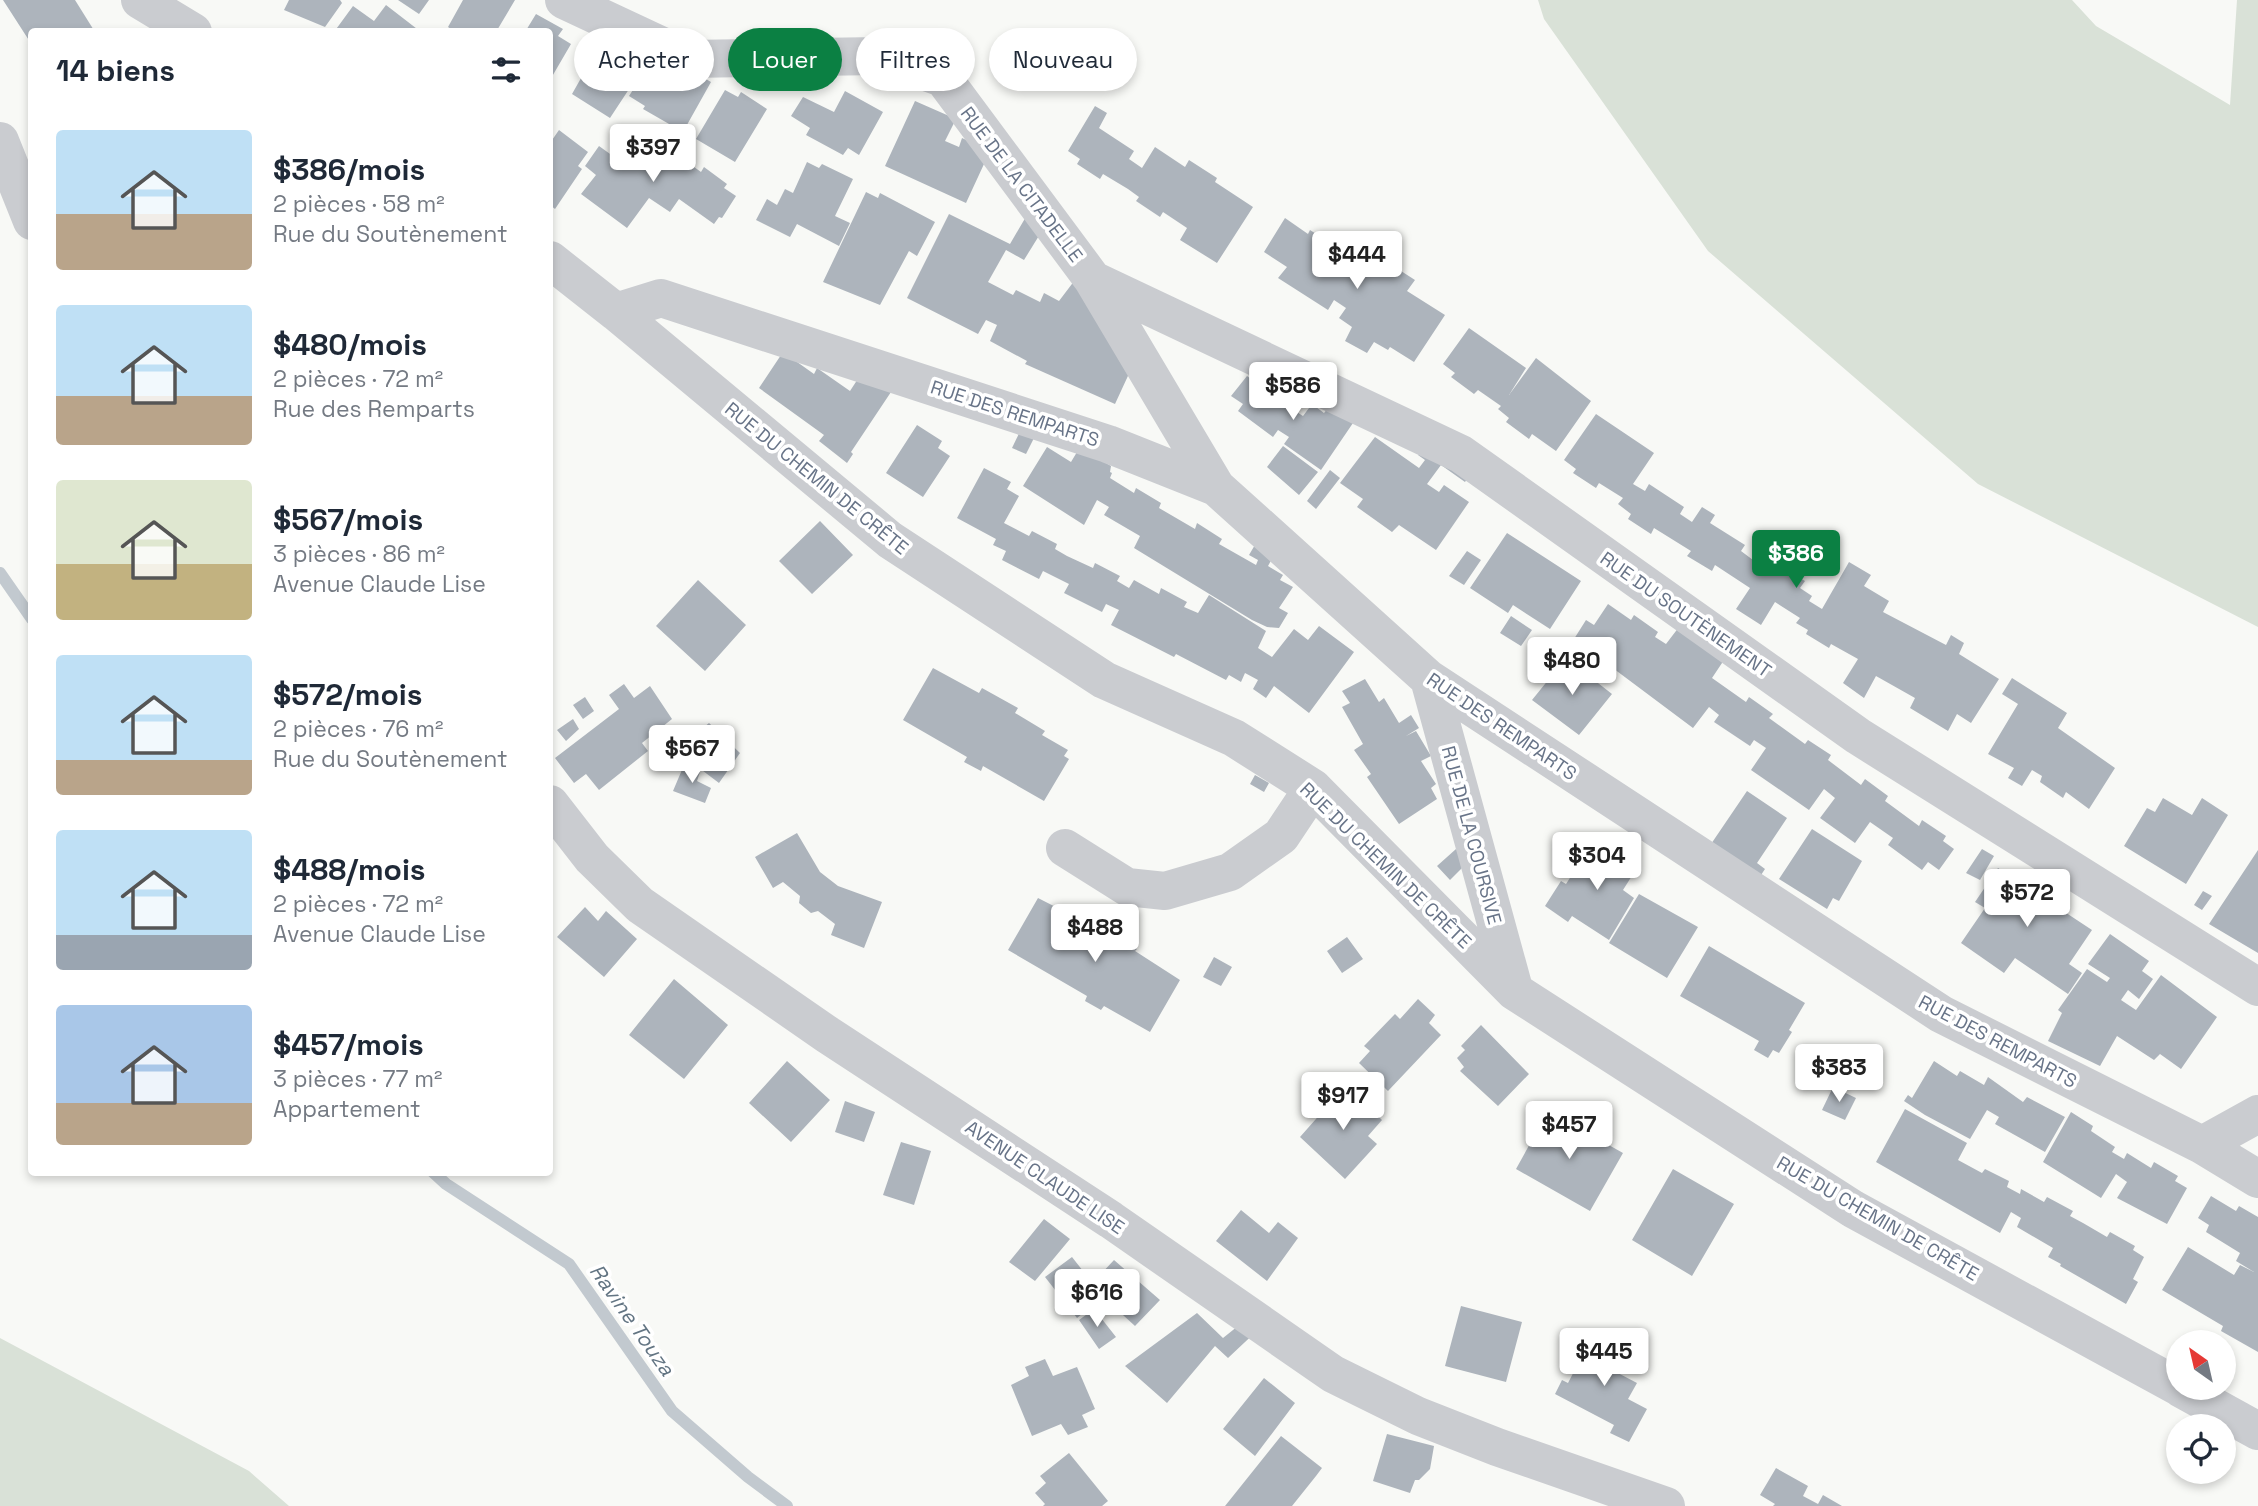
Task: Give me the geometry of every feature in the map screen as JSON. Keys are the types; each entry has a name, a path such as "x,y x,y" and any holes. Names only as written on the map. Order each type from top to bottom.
{"street":[{"path":"140,0 186,28"},
{"name":"RUE DE LA CITADELLE","path":"564,0 690,59 880,56 943,78 1093,280 1216,487"},
{"path":"0,141 28,211"},
{"name":"RUE DU CHEMIN DE CRÊTE","path":"553,262 890,540 1104,680 1234,738 1313,788 1514,991 1853,1209 2166,1380"},
{"name":"RUE DU SOUTÈNEMENT","path":"1093,280 1461,454 1858,736 2258,987"},
{"name":"RUE DES REMPARTS","path":"615,312 661,298 1108,444 1216,487 1429,680 1941,1014 2202,1145 2258,1179"},
{"name":"RUE DE LA COURSIVE","path":"1429,680 1514,991"},
{"path":"1065,848 1127,887 1165,891 1230,872 1281,835 1313,788"},
{"name":"AVENUE CLAUDE LISE","path":"553,808 592,858 650,912 828,1035 1111,1220 1333,1374 1418,1416 1497,1447 1666,1506"},
{"path":"2202,1145 2258,1114"},
{"name":"RUE DU CHEMIN DE CRÊTE","path":"2202,1400 2258,1431"}],"shaded area":[{"path":"1538,0 2072,0 2096,26 2230,105 2237,0 2258,0 2258,627 1978,484 1708,251 1544,19"},
{"path":"0,1338 249,1471 289,1506 0,1506"}],"building":[{"path":"3,0 75,0 92,28 28,28 28,39"},
{"path":"289,0 340,0 342,3 325,27 284,10"},
{"path":"398,0 429,0 419,14"},
{"path":"463,0 515,0 498,28 448,27"},
{"path":"386,5 416,28 337,28 353,6 374,21"},
{"path":"536,14 563,29 558,36 571,44 553,75 553,28 527,28"},
{"path":"574,90 628,91 610,118 572,94"},
{"path":"725,90 738,97 741,92 767,109 735,162 696,139"},
{"path":"632,91 706,91 683,132 643,109 645,106 629,96"},
{"path":"845,91 883,112 859,155 848,148 843,155 806,135 810,128 791,116 803,97 834,112"},
{"path":"915,101 956,119 945,141 959,147 962,138 990,151 966,203 885,166"},
{"path":"1095,106 1107,113 1099,128 1134,151 1129,159 1142,168 1155,147 1185,167 1189,160 1217,178 1215,182 1253,207 1217,263 1180,240 1187,228 1163,212 1160,217 1136,201 1139,197 1103,174 1100,179 1077,164 1080,159 1068,151"},
{"path":"559,130 588,152 578,166 582,169 555,209 553,207 553,139"},
{"path":"630,138 658,158 665,146 701,172 704,167 727,184 724,188 736,196 722,218 719,217 714,224 679,199 670,212 649,198 627,228 581,194 596,175 585,166 599,146 617,159"},
{"path":"807,162 819,168 822,164 853,179 835,216 850,223 839,246 797,224 790,237 756,220 767,199 777,205 785,189 793,193"},
{"path":"866,192 878,198 880,193 935,222 917,256 909,251 880,305 823,282"},
{"path":"949,214 1010,244 1027,215 1045,226 1024,260 1006,250 988,282 1013,295 1016,290 1040,302 1044,293 1059,301 1081,272 1133,365 1115,404 1025,364 1027,361 990,341 997,325 986,320 978,334 907,298"},
{"path":"1285,218 1308,234 1310,230 1348,255 1356,242 1415,280 1407,291 1445,315 1414,362 1390,347 1388,350 1374,342 1367,353 1345,341 1352,327 1339,318 1346,308 1334,300 1328,310 1278,278 1287,267 1264,252"},
{"path":"1469,328 1526,368 1509,395 1536,358 1591,401 1556,451 1532,434 1529,439 1506,422 1509,418 1498,409 1501,406 1478,390 1474,394 1451,377 1455,373 1443,364"},
{"path":"783,352 814,374 817,368 850,391 865,368 891,392 851,452 853,454 847,463 819,441 824,435 759,388"},
{"path":"1247,376 1269,392 1272,387 1295,404 1292,409 1303,416 1312,404 1324,413 1330,406 1353,423 1321,470 1284,444 1289,437 1278,430 1273,437 1238,411 1243,404 1231,396"},
{"path":"1596,414 1654,453 1633,484 1645,491 1649,484 1684,507 1680,514 1692,522 1702,507 1715,515 1710,523 1745,545 1741,551 1753,560 1764,541 1777,549 1769,560 1805,581 1800,588 1812,596 1809,601 1822,609 1849,562 1871,575 1864,586 1889,601 1883,612 1946,645 1951,635 1964,643 1959,654 1999,679 1971,723 1957,714 1948,731 1910,708 1915,698 1876,676 1864,698 1843,683 1858,659 1831,644 1829,648 1806,634 1808,630 1796,623 1800,618 1775,602 1761,625 1736,609 1750,588 1715,565 1712,571 1687,556 1691,551 1654,528 1651,534 1628,519 1631,514 1618,504 1623,498 1599,483 1596,488 1573,473 1576,469 1564,460"},
{"path":"1024,423 1038,430 1026,454 1012,448"},
{"path":"917,425 942,441 938,448 950,456 923,497 886,473"},
{"path":"1375,437 1419,468 1425,460 1418,455 1427,442 1471,473 1465,482 1441,465 1427,484 1439,492 1444,485 1469,502 1436,550 1399,525 1392,532 1357,507 1363,499 1340,483"},
{"path":"1283,446 1318,472 1299,495 1267,467"},
{"path":"1047,447 1071,462 1080,447 1111,466 1110,478 1134,493 1136,488 1161,503 1159,508 1195,529 1197,523 1222,539 1219,544 1256,565 1258,560 1249,555 1262,533 1279,546 1268,566 1283,575 1280,580 1293,587 1279,608 1288,613 1279,628 1267,627 1252,620 1134,548 1140,536 1104,515 1109,507 1097,500 1084,525 1023,486"},
{"path":"984,468 1011,482 1007,489 1019,496 1004,523 1029,536 1032,531 1057,544 1055,549 1067,556 1093,568 1095,563 1120,576 1117,581 1129,588 1134,580 1159,594 1161,588 1187,602 1184,607 1198,613 1209,595 1266,631 1258,648 1272,657 1294,629 1308,640 1319,626 1354,652 1309,713 1274,686 1266,698 1253,689 1258,680 1245,673 1241,682 1229,675 1226,680 1176,654 1174,657 1111,625 1119,610 1106,604 1102,612 1064,593 1069,584 1043,571 1039,579 1002,560 1006,551 993,545 996,539 957,518"},
{"path":"1330,470 1340,478 1316,509 1307,501"},
{"path":"820,521 853,555 812,594 779,561"},
{"path":"1507,533 1581,581 1550,629 1513,605 1508,613 1470,588"},
{"path":"1467,551 1481,560 1464,585 1449,576"},
{"path":"698,580 746,625 705,671 656,626"},
{"path":"1608,604 1631,620 1634,615 1658,632 1655,637 1666,644 1679,627 1724,660 1712,678 1746,702 1749,697 1773,714 1769,718 1805,744 1808,740 1831,755 1828,760 1861,785 1865,779 1888,796 1885,801 1919,826 1922,820 1946,836 1943,841 1954,849 1939,870 1928,862 1922,870 1888,845 1893,838 1870,822 1855,843 1820,818 1835,798 1824,789 1809,810 1751,770 1766,748 1754,740 1750,746 1714,722 1719,715 1709,707 1693,728 1574,639 1586,620 1594,625"},
{"path":"1511,616 1532,630 1521,646 1500,633"},
{"path":"1566,658 1612,694 1579,735 1532,700"},
{"path":"933,668 979,693 982,688 1018,708 1015,713 1045,731 1042,735 1068,750 1064,756 1069,759 1044,801 983,766 981,771 964,762 967,757 903,720"},
{"path":"2012,678 2067,713 2058,728 2115,768 2089,809 2066,792 2063,798 2040,782 2042,776 2032,770 2022,786 2008,778 2014,768 1988,754 2018,704 2002,694"},
{"path":"1365,679 1379,702 1384,698 1399,723 1411,715 1419,728 1406,736 1416,731 1431,756 1421,761 1436,784 1431,788 1437,799 1399,824 1367,777 1371,774 1354,750 1363,744 1342,707 1350,703 1342,691"},
{"path":"624,684 634,698 650,686 672,719 642,743 648,751 599,790 586,774 574,783 555,758 619,709 609,695"},
{"path":"585,697 594,711 583,719 573,705"},
{"path":"573,719 579,729 566,741 557,730"},
{"path":"709,723 740,753 719,783 674,749"},
{"path":"684,765 700,772 697,781 711,788 705,803 673,791"},
{"path":"1255,775 1269,783 1264,792 1250,784"},
{"path":"1747,791 1787,818 1757,863 1765,869 1757,881 1709,847"},
{"path":"2163,798 2192,815 2202,798 2228,815 2186,884 2124,846 2147,808 2155,812"},
{"path":"1812,829 1862,861 1839,901 1833,898 1827,909 1779,879"},
{"path":"797,833 820,872 838,886 882,902 864,948 831,935 835,924 818,911 811,913 799,903 800,896 783,882 773,888 755,857"},
{"path":"1606,842 1640,863 1623,890 1634,898 1609,940 1572,916 1568,922 1545,906 1561,881 1566,884 1584,856 1594,862"},
{"path":"1456,849 1468,862 1450,880 1437,866"},
{"path":"1982,849 1994,856 1980,880 1966,873"},
{"path":"2258,850 2258,953 2209,924"},
{"path":"1998,868 2031,889 2045,868 2060,877 2045,899 2092,930 2069,964 2082,973 2068,994 2015,958 2004,973 1961,943 1985,908 1975,902"},
{"path":"2203,891 2212,896 2202,910 2194,905"},
{"path":"1639,894 1698,927 1667,978 1609,943"},
{"path":"1038,898 1085,922 1086,920 1137,949 1135,951 1180,980 1150,1032 1104,1006 1101,1010 1085,1001 1087,996 1008,950"},
{"path":"585,907 598,921 606,911 637,939 604,977 557,937"},
{"path":"2110,934 2149,961 2142,971 2153,979 2139,999 2128,990 2121,1000 2136,1010 2161,975 2217,1017 2181,1069 2160,1054 2154,1060 2117,1036 2100,1066 2048,1041 2062,1013 2058,1010 2087,969 2107,982 2110,978 2088,964"},
{"path":"1347,937 1363,959 1342,973 1327,951"},
{"path":"1709,946 1805,1003 1779,1053 1773,1050 1768,1058 1754,1050 1759,1041 1680,996"},
{"path":"1214,957 1232,967 1221,986 1203,977"},
{"path":"674,979 728,1025 684,1079 629,1035"},
{"path":"1418,999 1435,1015 1429,1023 1441,1035 1388,1091 1359,1063 1370,1051 1364,1046 1395,1014 1400,1019"},
{"path":"1481,1025 1529,1074 1498,1106 1460,1071 1464,1067 1457,1058 1465,1050 1461,1046"},
{"path":"787,1061 830,1100 791,1142 749,1103"},
{"path":"1934,1061 1957,1076 1960,1071 1984,1085 1988,1077 2023,1102 2027,1097 2065,1117 2045,1152 1995,1124 1999,1117 1987,1110 1970,1139 1904,1101 1908,1095 1912,1098"},
{"path":"1346,1085 1382,1120 1368,1136 1377,1144 1345,1179 1300,1137"},
{"path":"1833,1087 1856,1098 1845,1120 1822,1110"},
{"path":"845,1101 875,1112 864,1142 835,1132"},
{"path":"1905,1109 1967,1143 1958,1160 1982,1173 1985,1169 2009,1181 2007,1187 2020,1194 2021,1189 2044,1202 2047,1197 2073,1211 2070,1216 2107,1237 2110,1232 2135,1246 2133,1250 2144,1257 2133,1279 2138,1282 2126,1304 2048,1257 2053,1248 2017,1227 2021,1218 2011,1212 2000,1233 1876,1162"},
{"path":"1548,1111 1623,1153 1590,1211 1516,1169"},
{"path":"2071,1112 2093,1126 2091,1131 2115,1147 2112,1152 2124,1159 2127,1153 2151,1168 2154,1162 2178,1176 2175,1181 2187,1188 2167,1224 2117,1198 2127,1182 2116,1174 2101,1198 2043,1162"},
{"path":"901,1142 931,1151 914,1205 883,1195"},
{"path":"1673,1169 1734,1204 1692,1276 1632,1240"},
{"path":"2211,1196 2236,1211 2239,1206 2258,1217 2258,1352 2236,1340 2236,1330 2221,1330 2223,1326 2162,1290 2188,1247 2234,1275 2240,1265 2254,1272 2236,1261 2240,1253 2206,1232 2209,1225 2198,1218"},
{"path":"1241,1210 1269,1233 1278,1222 1298,1238 1267,1281 1216,1241"},
{"path":"1044,1219 1070,1239 1035,1281 1009,1262"},
{"path":"1072,1257 1094,1285 1083,1293 1092,1306 1077,1318 1045,1277"},
{"path":"1114,1260 1160,1300 1135,1326 1100,1294 1107,1285 1099,1276"},
{"path":"1461,1306 1522,1322 1506,1382 1445,1366"},
{"path":"1094,1309 1116,1337 1099,1349 1079,1320"},
{"path":"1197,1313 1223,1338 1248,1318 1261,1327 1228,1358 1215,1346 1167,1403 1125,1366"},
{"path":"1594,1333 1627,1352 1616,1372 1637,1383 1628,1399 1647,1409 1629,1442 1610,1433 1614,1425 1555,1394 1562,1380 1568,1383"},
{"path":"1045,1359 1053,1376 1077,1367 1095,1409 1082,1415 1088,1427 1068,1435 1061,1424 1032,1436 1011,1385 1029,1376 1025,1367"},
{"path":"1264,1378 1295,1403 1255,1456 1223,1429"},
{"path":"1387,1434 1434,1446 1430,1469 1419,1480 1415,1480 1410,1493 1373,1481"},
{"path":"1281,1436 1322,1468 1292,1506 1225,1506"},
{"path":"1069,1453 1108,1501 1102,1506 1043,1506 1045,1504 1035,1493 1046,1483 1040,1476"},
{"path":"1776,1468 1808,1486 1803,1496 1818,1504 1823,1495 1842,1506 1773,1506 1775,1504 1760,1495"}],"waterway":[{"name":"Ravine Touza","path":"0,573 28,613"},
{"name":"Ravine Touza","path":"437,1176 569,1264 672,1411 748,1477 787,1506"}]}
